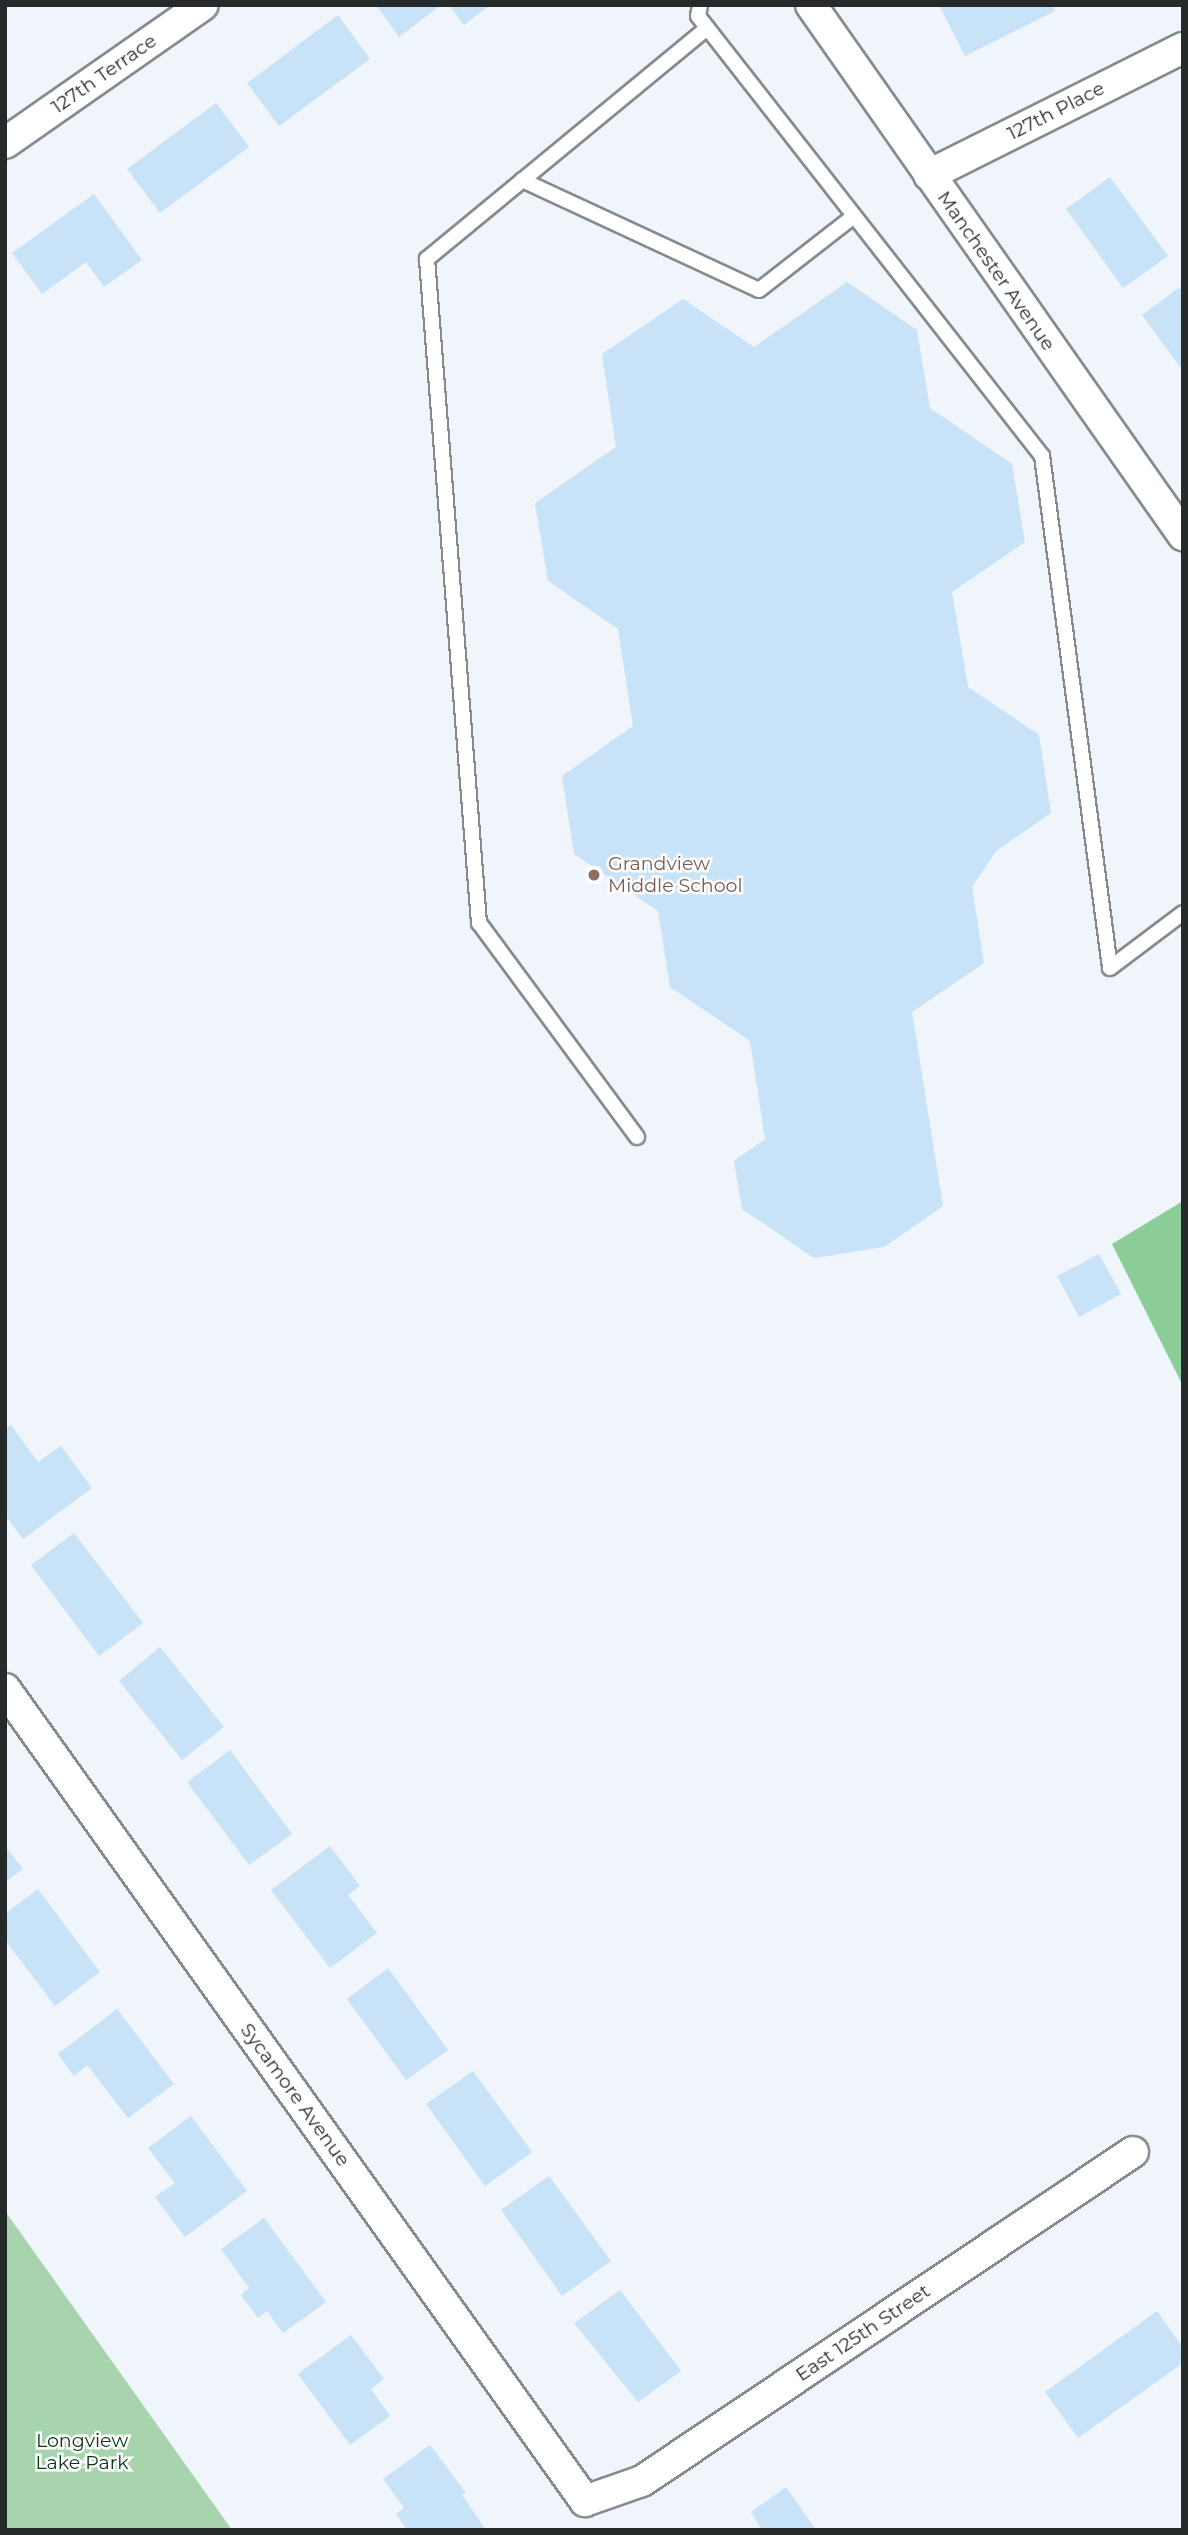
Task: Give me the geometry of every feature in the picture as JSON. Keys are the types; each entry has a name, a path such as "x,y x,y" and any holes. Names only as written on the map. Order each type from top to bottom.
{"street":[{"name":"127th Terrace","path":"5,143 203,5"},
{"name":"Manchester Avenue","path":"811,5 1183,535"},
{"name":"127th Place","path":"929,175 1183,48"},
{"name":"Sycamore Avenue","path":"5,1689 584,2501"},
{"name":"East 125th Street","path":"584,2501 642,2481 1133,2152"}],"lane":[{"path":"700,5 698,16 1042,456 1110,968 1183,913"},
{"path":"637,1137 479,923 427,259 708,28"},
{"path":"522,180 759,290 854,216"}],"green space":[{"path":"1183,1201 1183,1386 1112,1244"},
{"name":"Longview Lake Park","path":"5,2211 232,2530 5,2530"}],"building":[{"path":"376,5 441,5 399,37"},
{"path":"449,5 490,5 464,25"},
{"path":"1052,5 1055,11 965,56 940,7"},
{"path":"338,15 370,59 279,126 247,83"},
{"path":"216,103 249,147 160,213 127,169"},
{"path":"1110,177 1168,256 1123,288 1066,209"},
{"path":"94,194 142,260 104,287 86,262 42,294 12,253"},
{"path":"847,282 917,330 930,408 1012,464 1025,542 952,592 968,687 1039,735 1051,813 996,851 972,887 984,963 912,1012 943,1206 884,1247 814,1258 742,1209 734,1161 765,1139 750,1041 670,987 658,911 574,854 562,776 633,726 618,629 548,581 535,503 616,447 602,354 683,299 754,347"},
{"path":"1183,285 1183,371 1142,315"},
{"path":"1099,1254 1121,1294 1079,1317 1057,1276"},
{"path":"11,1425 38,1462 61,1446 92,1488 23,1539 5,1515 5,1429"},
{"path":"74,1533 143,1623 99,1656 31,1565"},
{"path":"160,1647 224,1727 182,1760 119,1681"},
{"path":"230,1750 292,1834 249,1865 187,1782"},
{"path":"5,1846 23,1869 5,1882"},
{"path":"330,1846 360,1886 348,1895 377,1933 330,1968 271,1890"},
{"path":"38,1889 100,1972 55,2006 5,1940 5,1914"},
{"path":"388,1968 448,2050 406,2080 347,1999"},
{"path":"117,2009 174,2084 128,2118 87,2065 74,2076 58,2054"},
{"path":"473,2071 532,2152 485,2186 426,2104"},
{"path":"191,2116 247,2191 185,2237 155,2197 175,2183 148,2148"},
{"path":"549,2176 611,2261 562,2296 501,2210"},
{"path":"264,2218 326,2302 283,2333 267,2311 258,2318 241,2295 249,2288 221,2249"},
{"path":"620,2290 681,2371 638,2402 574,2323"},
{"path":"1157,2311 1183,2348 1183,2363 1078,2438 1045,2392"},
{"path":"351,2335 384,2379 371,2389 390,2416 350,2445 298,2374"},
{"path":"430,2445 466,2493 462,2495 486,2530 407,2530 396,2514 404,2508 383,2479"},
{"path":"786,2487 816,2530 762,2530 751,2512"}],"place":[{"name":"Grandview Middle School","path":"594,875"}]}
